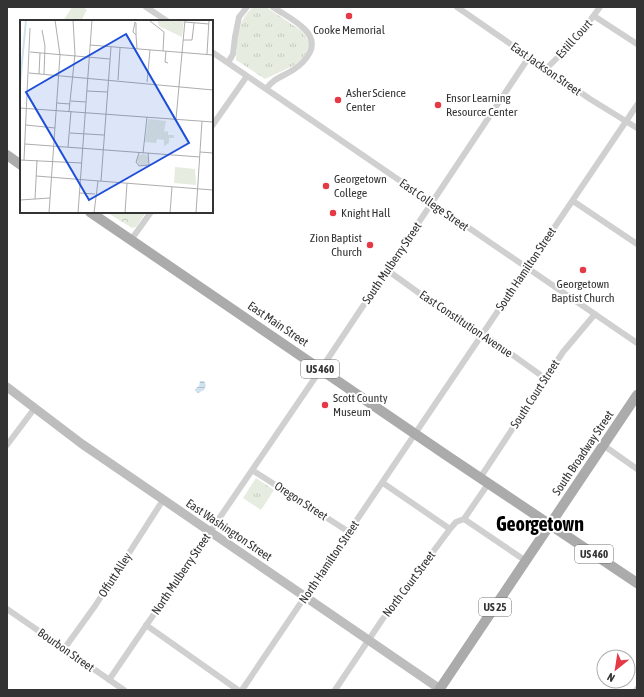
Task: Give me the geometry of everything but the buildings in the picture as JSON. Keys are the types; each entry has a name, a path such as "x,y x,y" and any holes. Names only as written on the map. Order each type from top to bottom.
{"main road":[{"path":"7,155 20,164"},
{"name":"East Main Street","path":"91,213 414,434 550,525"},
{"name":"South Broadway Street","path":"550,525 637,396"},
{"name":"US 25","path":"440,690 550,525"},
{"name":"US 460","path":"550,525 637,583"}],"street":[{"path":"146,7 165,20"},
{"path":"228,63 233,54 239,17 247,7"},
{"path":"266,89 272,81 304,62 313,42 310,35 302,26 273,7"},
{"name":"East Jackson Street","path":"457,7 590,99 637,128"},
{"name":"Estill Court","path":"546,69 577,38 600,7"},
{"path":"594,16 637,44"},
{"name":"East College Street","path":"213,53 637,343"},
{"name":"South Mulberry Street","path":"321,369 529,57"},
{"path":"213,125 247,76"},
{"name":"South Hamilton Street","path":"414,434 573,201 637,104"},
{"path":"573,201 637,244"},
{"path":"131,240 150,213"},
{"name":"East Constitution Avenue","path":"387,270 480,336 489,338 546,379"},
{"name":"South Court Street","path":"480,478 563,352 595,314"},
{"name":"North Mulberry Street","path":"109,680 321,369"},
{"name":"East Washington Street","path":"7,387 82,444 440,690"},
{"path":"7,445 34,409"},
{"name":"North Hamilton Street","path":"242,690 383,483 414,434"},
{"path":"603,445 637,469"},
{"name":"Oregon Street","path":"252,470 349,532"},
{"path":"383,483 450,529"},
{"name":"North Court Street","path":"335,690 369,640 450,529 456,522 464,519 488,484"},
{"name":"Offutt Alley","path":"64,649 95,606 163,500"},
{"path":"464,519 526,561"},
{"name":"Bourbon Street","path":"7,609 124,690"},
{"path":"146,625 238,690"}],"green space":[{"path":"72,7 83,7 87,10 82,20 64,20"},
{"path":"253,7 266,7 302,31 309,42 309,47 303,58 295,65 265,79 236,60 239,31 243,19"},
{"path":"108,213 145,213 136,227 132,228"},
{"path":"256,478 274,490 261,510 243,498"}],"water":[{"path":"200,381 204,381 206,385 204,390 198,393 195,389 199,386"}],"place":[{"name":"Cooke Memorial","path":"349,16"},
{"name":"Asher Science Center","path":"338,100"},
{"name":"Ensor Learning Resource Center","path":"438,105"},
{"name":"Georgetown College","path":"326,186"},
{"name":"Knight Hall","path":"333,213"},
{"name":"Zion Baptist Church","path":"370,245"},
{"name":"Georgetown Baptist Church","path":"583,270"},
{"name":"Scott County Museum","path":"325,405"}],"district":[{"name":"Georgetown","path":"540,524"}]}
